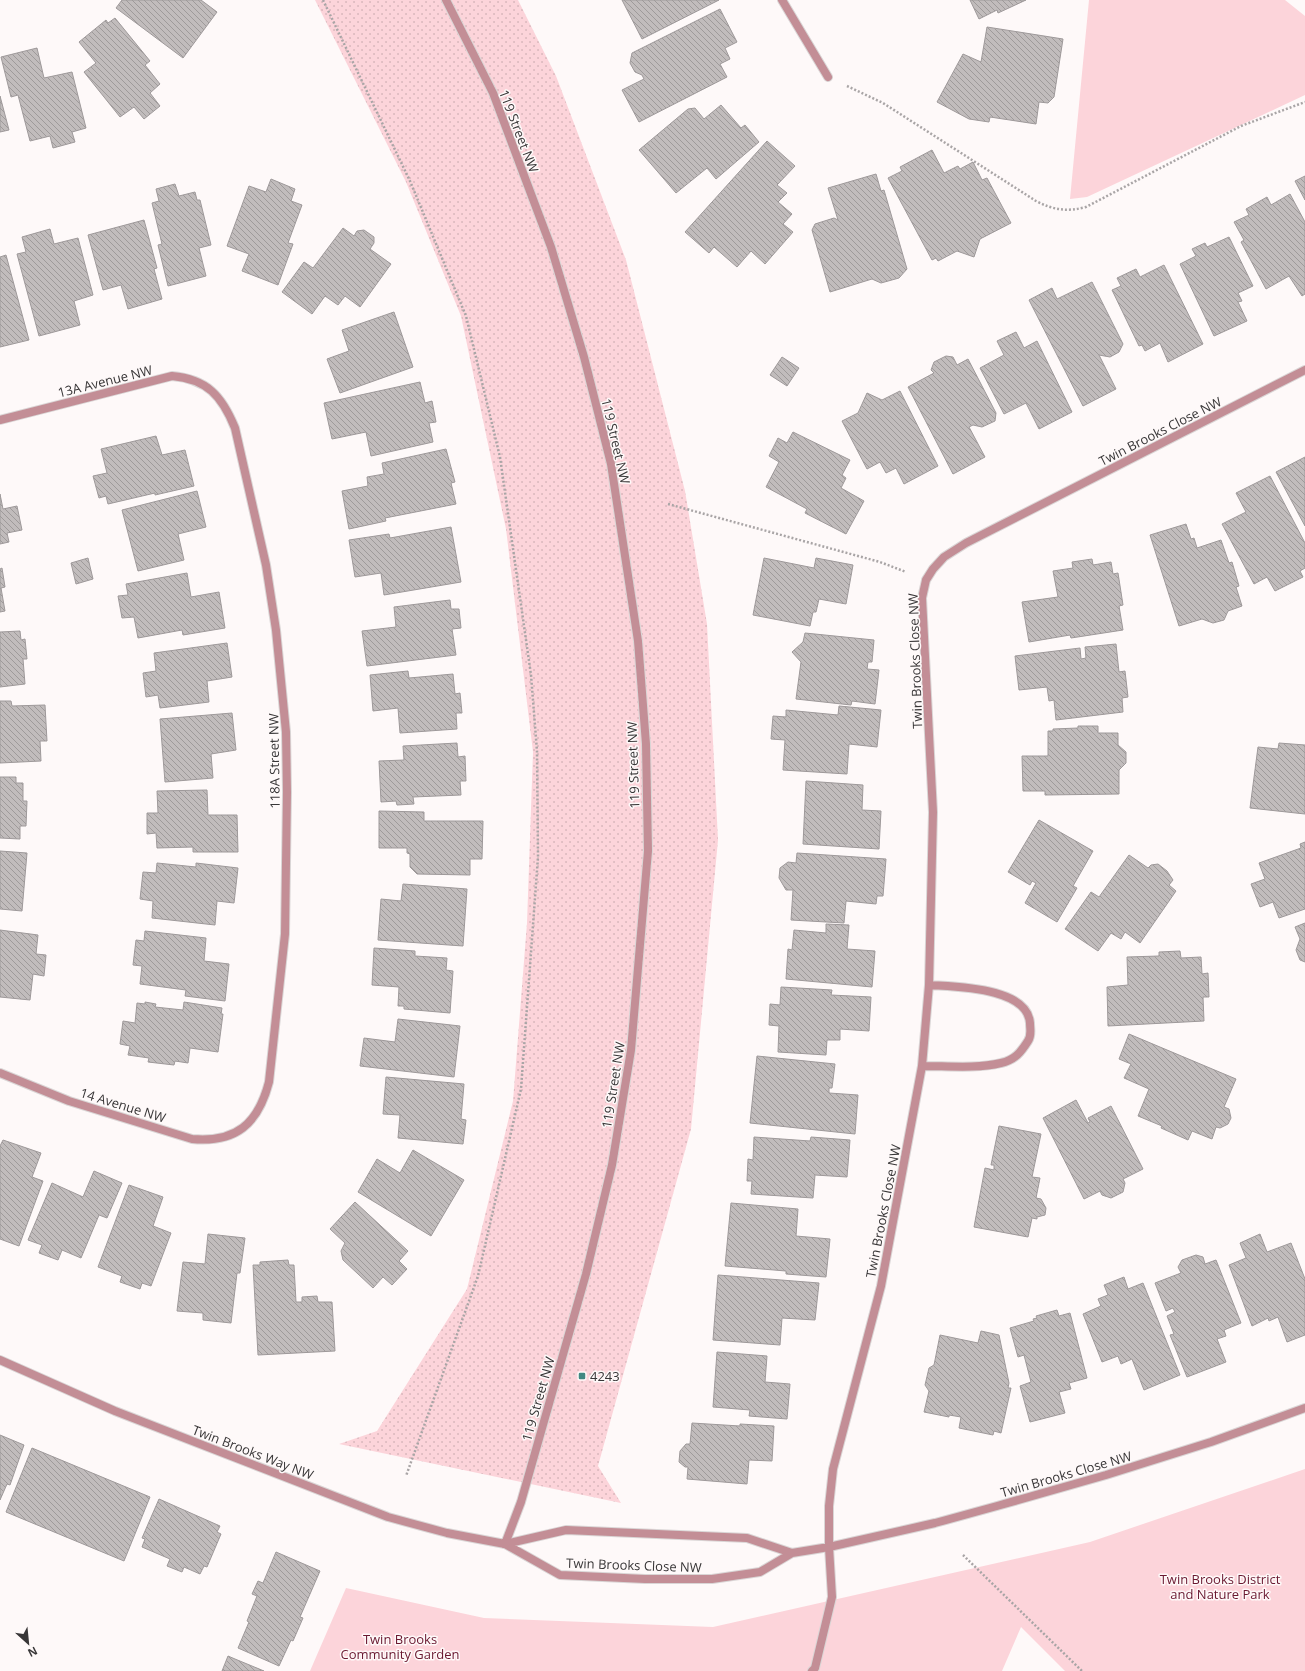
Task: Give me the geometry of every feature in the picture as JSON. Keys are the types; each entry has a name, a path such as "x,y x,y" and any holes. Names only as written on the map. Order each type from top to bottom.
{"street":[{"name":"119 Street NW","path":"446,0 492,93 552,247 584,357 611,464 638,641 646,744 647,858 631,1050 612,1165 586,1274 521,1502 505,1544"},
{"path":"782,0 828,78"},
{"name":"Twin Brooks Close NW","path":"829,1547 828,1506 833,1469 881,1286 922,1066 929,985 933,812 922,598 926,580 944,557 966,544 1305,370"},
{"name":"13A Avenue NW","path":"0,420 172,376 189,378 214,392"},
{"name":"118A Street NW","path":"214,392 230,416 235,428 266,565 276,630 286,732 285,934 270,1075 265,1097 256,1115 241,1131"},
{"path":"922,1066 973,1066 1002,1063 1017,1057 1031,1037 1029,1019 1020,1003 1000,994 979,989 929,985"},
{"name":"14 Avenue NW","path":"0,1073 69,1101 192,1139 210,1140 225,1137 241,1131"},
{"name":"Twin Brooks Way NW","path":"0,1360 115,1411 388,1517 448,1533 505,1544"},
{"name":"Twin Brooks Close NW","path":"505,1544 560,1575 645,1579 712,1579 760,1572 792,1552 829,1547 935,1523 1106,1476 1210,1442 1305,1408"},
{"name":"Twin Brooks Close NW","path":"505,1544 566,1530 747,1538 792,1552"},
{"path":"812,1671 815,1668 832,1597 829,1547"}],"path":[{"path":"323,0 410,181 466,316 500,457 531,675 537,751 538,857 521,1089 478,1276 406,1476"},
{"path":"828,78 883,103 1036,201 1049,208 1063,210 1086,207 1242,126 1305,102"},
{"path":"668,504 880,562 926,580"},
{"path":"963,1555 1082,1671"}],"green space":[{"path":"315,0 518,0 556,76 626,260 685,491 707,624 718,840 691,1129 598,1466 621,1503 339,1444 377,1431 467,1289 513,1101 527,923 533,752 506,529 461,316 406,182"},
{"path":"1089,0 1285,0 1305,16 1305,95 1087,197 1070,199"},
{"name":"Twin Brooks District and Nature Park","path":"1305,1469 1305,1671 1065,1671 1021,1627 1002,1671 310,1671 346,1588 484,1618 713,1627 1090,1542"}],"building":[{"path":"122,0 201,0 217,12 183,58 116,8"},
{"path":"622,0 719,0 642,39"},
{"path":"970,0 1026,0 998,13 997,10 979,19"},
{"path":"720,9 737,42 725,48 730,59 720,64 727,77 639,122 622,90 644,79 642,75 635,72 630,63 632,53"},
{"path":"115,18 150,61 145,65 160,84 150,93 160,106 144,119 134,107 120,117 84,72 96,63 79,42 106,20 108,23"},
{"path":"987,27 1063,39 1054,97 1048,103 1039,102 1036,124 990,117 989,122 969,119 937,102 963,54 981,62"},
{"path":"37,48 44,78 72,72 86,128 72,132 75,142 53,148 50,136 30,141 18,95 11,97 1,57"},
{"path":"0,96 9,130 0,132"},
{"path":"721,105 741,128 745,125 759,142 716,179 707,168 676,193 639,150 688,109 695,108 704,119"},
{"path":"767,141 795,166 777,185 787,193 778,202 792,214 783,224 793,232 765,264 751,251 737,267 714,247 709,253 685,232"},
{"path":"932,150 944,173 958,166 960,169 973,162 982,180 987,178 1011,223 980,239 974,257 957,251 938,261 936,258 932,260 888,178 902,171 900,167"},
{"path":"876,174 881,191 884,190 907,269 899,278 881,283 872,279 830,292 812,230 815,224 834,218 838,220 828,188"},
{"path":"1305,176 1305,200 1295,181"},
{"path":"271,179 295,189 291,201 302,205 288,243 293,244 278,285 242,271 249,254 227,246 249,186 266,192"},
{"path":"175,184 179,196 195,192 197,200 200,200 211,245 199,248 206,276 168,286 158,245 162,244 152,203 159,201 156,189"},
{"path":"1290,194 1305,222 1305,294 1302,296 1289,276 1266,289 1241,242 1244,240 1234,222 1249,215 1246,209 1267,197 1271,205"},
{"path":"144,220 157,268 154,269 162,299 128,309 121,285 103,290 88,235"},
{"path":"343,228 354,236 357,231 364,230 374,237 374,243 370,249 391,264 360,307 345,296 338,305 325,296 312,314 282,292 304,262 313,268"},
{"path":"50,229 54,244 78,238 93,295 74,301 80,325 39,336 17,254 26,252 22,237"},
{"path":"1229,237 1253,286 1238,293 1242,301 1238,302 1247,321 1214,336 1180,264 1196,256 1192,249 1205,243 1207,247"},
{"path":"6,255 29,340 0,347 0,257"},
{"path":"1164,265 1203,344 1168,362 1160,343 1145,351 1142,345 1139,346 1112,290 1121,286 1117,278 1136,269 1140,277"},
{"path":"1092,282 1123,344 1119,352 1110,357 1099,355 1116,389 1083,406 1029,300 1052,288 1057,299"},
{"path":"394,312 413,367 340,393 327,359 349,351 342,330"},
{"path":"1016,332 1024,348 1037,341 1072,412 1039,429 1026,403 1004,414 980,368 1004,355 997,341"},
{"path":"946,356 953,357 957,365 968,359 996,413 995,421 982,427 973,425 969,427 985,457 953,474 908,387 934,373 931,370 934,362"},
{"path":"782,357 799,368 787,386 770,375"},
{"path":"420,382 425,403 432,401 436,422 429,423 433,442 371,456 366,432 332,439 324,403"},
{"path":"900,391 938,466 904,484 896,468 886,473 880,462 867,469 842,421 858,413 867,393 882,400"},
{"path":"793,432 850,460 842,475 846,478 841,488 864,501 846,534 805,513 807,509 766,487 779,462 769,456 778,438 787,443"},
{"path":"156,436 162,455 185,450 194,486 108,504 106,496 99,498 93,476 107,473 101,449"},
{"path":"446,449 455,482 451,483 456,504 385,518 386,521 349,529 342,491 368,486 367,477 384,474 382,463"},
{"path":"1305,457 1305,526 1276,472"},
{"path":"1270,476 1305,543 1305,568 1300,571 1303,577 1275,591 1267,577 1254,584 1222,524 1246,512 1236,493"},
{"path":"197,491 206,527 178,534 184,560 138,571 122,510"},
{"path":"0,494 3,509 17,506 22,530 7,533 9,542 0,544"},
{"path":"1186,524 1191,539 1194,538 1197,548 1221,540 1229,563 1232,562 1239,586 1236,587 1242,606 1228,611 1224,620 1213,623 1202,619 1179,626 1150,535"},
{"path":"451,527 461,582 384,595 381,573 355,577 349,540 389,534 390,538"},
{"path":"88,558 93,579 76,584 71,563"},
{"path":"764,558 814,568 816,558 853,565 846,604 819,599 816,612 813,612 810,626 753,615"},
{"path":"1092,559 1093,565 1111,562 1113,574 1118,573 1123,605 1119,606 1123,630 1071,638 1070,635 1029,642 1022,602 1058,597 1053,571 1073,568 1072,562"},
{"path":"2,568 5,587 1,588 5,611 0,612 0,569"},
{"path":"187,573 191,597 219,592 225,628 183,635 182,630 138,638 134,617 122,618 118,596 128,595 126,584"},
{"path":"450,600 451,609 459,609 461,628 452,629 456,655 367,666 362,631 396,627 394,607"},
{"path":"20,631 21,640 25,639 27,659 23,659 25,684 0,687 0,632"},
{"path":"805,633 874,640 872,662 868,662 867,669 879,670 875,704 852,701 851,705 796,699 801,662 792,652 803,642"},
{"path":"227,643 232,677 207,681 209,702 160,708 158,695 146,697 143,673 156,671 154,653"},
{"path":"1116,644 1119,672 1125,671 1128,697 1122,698 1123,712 1056,720 1054,700 1049,701 1047,687 1019,690 1015,656 1080,648 1081,659 1086,658 1085,647"},
{"path":"408,671 409,678 453,674 455,694 460,693 462,713 456,713 457,729 400,733 398,708 373,711 370,675"},
{"path":"0,701 11,701 12,706 45,705 47,741 40,741 41,761 0,763"},
{"path":"839,706 881,710 877,747 849,744 847,774 783,770 785,740 771,739 773,716 786,717 786,710 838,715"},
{"path":"232,713 236,750 211,754 213,778 165,782 160,719"},
{"path":"1078,726 1098,726 1098,733 1118,733 1118,745 1126,752 1126,763 1119,770 1119,794 1045,795 1045,791 1023,791 1022,756 1048,756 1048,731 1053,731 1053,729 1078,728"},
{"path":"457,743 458,757 465,756 466,781 460,781 461,795 413,797 414,804 397,805 396,801 381,802 379,761 404,760 403,746"},
{"path":"1279,743 1305,745 1305,814 1250,808 1258,747 1278,749"},
{"path":"0,777 16,777 16,783 23,783 23,801 27,801 26,826 20,826 20,839 0,838"},
{"path":"806,781 863,785 862,810 881,811 879,849 803,844"},
{"path":"207,790 208,815 237,815 238,852 193,852 193,847 157,848 156,833 147,834 147,813 158,813 157,791"},
{"path":"379,811 424,812 424,821 483,821 482,859 470,859 470,875 417,874 410,867 410,854 407,853 407,848 379,848"},
{"path":"1039,820 1093,851 1073,886 1077,888 1057,922 1025,903 1036,883 1032,881 1030,885 1008,872"},
{"path":"1305,842 1305,909 1279,918 1273,902 1260,907 1251,884 1265,879 1259,863 1301,848 1300,844"},
{"path":"0,851 27,853 22,911 0,909"},
{"path":"797,853 886,859 883,896 877,896 876,904 846,901 844,923 791,920 793,890 786,890 779,878 780,868 788,862 796,863"},
{"path":"1129,855 1148,868 1151,865 1158,864 1167,871 1173,880 1169,885 1176,891 1140,943 1125,932 1121,939 1111,933 1098,951 1065,929 1091,892 1099,897"},
{"path":"157,863 196,867 196,863 238,868 234,903 217,901 215,925 152,918 153,901 140,899 143,872 156,873"},
{"path":"403,884 467,889 463,946 378,940 381,899 401,901"},
{"path":"1305,923 1305,962 1300,960 1296,950 1300,939 1295,927"},
{"path":"826,924 849,925 847,949 875,951 872,987 786,979 788,949 792,950 794,930 826,933"},
{"path":"0,930 38,935 36,954 46,955 44,976 33,974 30,1000 0,997"},
{"path":"145,931 206,938 204,961 229,964 225,1001 185,996 186,990 140,984 142,966 133,965 136,940 144,941"},
{"path":"374,948 415,951 415,956 447,958 446,970 453,971 450,1013 404,1009 404,1006 398,1006 399,987 372,985"},
{"path":"1180,951 1181,958 1201,957 1202,974 1208,973 1209,997 1203,997 1204,1021 1108,1026 1107,987 1128,985 1127,957 1159,956 1159,952"},
{"path":"781,987 832,990 831,995 871,997 869,1031 840,1029 840,1040 827,1040 826,1055 778,1052 779,1026 769,1025 770,1004 780,1005"},
{"path":"145,1002 156,1004 155,1007 183,1010 184,1002 222,1008 221,1014 223,1014 218,1052 190,1048 188,1063 175,1061 174,1065 148,1062 149,1058 128,1055 130,1046 120,1044 123,1021 135,1023 137,1003 145,1004"},
{"path":"398,1019 460,1026 454,1077 360,1066 364,1038 395,1042"},
{"path":"1129,1034 1236,1079 1224,1107 1229,1109 1231,1118 1228,1124 1220,1128 1216,1127 1212,1139 1192,1131 1188,1140 1161,1128 1162,1126 1138,1116 1149,1089 1124,1078 1131,1064 1119,1059"},
{"path":"757,1056 835,1064 832,1088 829,1088 829,1093 858,1095 855,1134 750,1123"},
{"path":"386,1077 464,1084 461,1119 466,1120 463,1144 398,1138 400,1115 383,1114"},
{"path":"1076,1100 1088,1123 1090,1122 1088,1118 1111,1106 1143,1169 1123,1179 1125,1183 1123,1192 1111,1198 1102,1195 1100,1191 1084,1199 1043,1118"},
{"path":"999,1126 1041,1134 1032,1177 1040,1178 1036,1198 1041,1199 1046,1208 1045,1215 1037,1217 1037,1219 1032,1218 1028,1237 974,1227 985,1168 994,1170 994,1165 991,1165"},
{"path":"754,1137 810,1141 811,1137 850,1140 847,1177 815,1175 813,1198 751,1194 752,1181 747,1181 748,1159 753,1160"},
{"path":"3,1140 41,1153 32,1177 43,1181 19,1246 0,1239 0,1146"},
{"path":"413,1150 464,1180 431,1236 358,1192 377,1159 400,1173"},
{"path":"94,1171 122,1183 107,1218 99,1215 81,1258 62,1250 58,1260 39,1253 42,1245 28,1240 52,1183 83,1197"},
{"path":"129,1185 163,1197 153,1226 171,1233 151,1286 142,1283 140,1289 120,1282 122,1276 98,1267"},
{"path":"355,1202 408,1251 399,1261 407,1269 392,1285 383,1277 373,1288 343,1260 341,1251 345,1243 330,1229"},
{"path":"731,1203 798,1209 796,1236 830,1239 826,1277 786,1274 786,1271 725,1266"},
{"path":"208,1234 245,1238 240,1273 237,1273 231,1323 203,1320 203,1313 177,1311 183,1262 205,1264"},
{"path":"1260,1234 1267,1252 1291,1243 1305,1279 1305,1335 1287,1342 1278,1317 1269,1321 1268,1318 1252,1326 1229,1265 1246,1258 1240,1243"},
{"path":"1196,1255 1203,1257 1205,1264 1216,1260 1241,1323 1224,1330 1226,1336 1217,1339 1226,1362 1187,1377 1170,1335 1174,1334 1167,1316 1175,1312 1173,1308 1166,1311 1155,1283 1181,1273 1178,1267 1182,1260"},
{"path":"288,1260 289,1265 294,1265 296,1302 302,1302 302,1297 317,1296 318,1302 332,1302 335,1351 258,1355 253,1265 260,1265 260,1262"},
{"path":"718,1275 819,1283 815,1320 782,1318 780,1345 713,1340"},
{"path":"1124,1277 1128,1289 1143,1283 1180,1375 1144,1390 1132,1359 1121,1364 1118,1356 1102,1362 1083,1314 1101,1306 1098,1299 1108,1295 1104,1285"},
{"path":"1057,1310 1059,1316 1070,1313 1087,1378 1069,1383 1071,1389 1059,1392 1065,1413 1030,1422 1020,1386 1031,1382 1024,1355 1018,1357 1010,1328 1034,1321 1033,1319 1037,1318 1036,1316"},
{"path":"981,1331 999,1335 1009,1383 1008,1388 1011,1388 1001,1433 994,1431 993,1435 959,1428 961,1417 949,1415 949,1417 924,1412 929,1391 925,1385 929,1368 934,1365 940,1335 978,1343"},
{"path":"717,1352 767,1356 765,1382 790,1384 787,1419 749,1416 750,1410 713,1407"},
{"path":"692,1423 740,1426 740,1424 774,1426 772,1461 749,1460 747,1484 687,1479 688,1467 685,1467 679,1462 680,1451 686,1444 690,1444"},
{"path":"0,1435 24,1445 10,1485 7,1484 0,1500"},
{"path":"32,1448 150,1497 124,1561 6,1512"},
{"path":"159,1499 220,1526 217,1532 221,1534 207,1567 204,1566 200,1574 184,1567 182,1572 167,1566 170,1559 142,1547 145,1539 142,1538"},
{"path":"276,1552 320,1571 300,1617 303,1618 293,1641 291,1640 279,1666 238,1648 249,1622 247,1621 257,1596 252,1594 258,1581 263,1583"},
{"path":"228,1656 235,1659 264,1671 222,1671"}],"place":[{"name":"4243","path":"582,1376"}],"park label":[{"name":"Twin Brooks Community Garden","path":"400,1646"}]}
